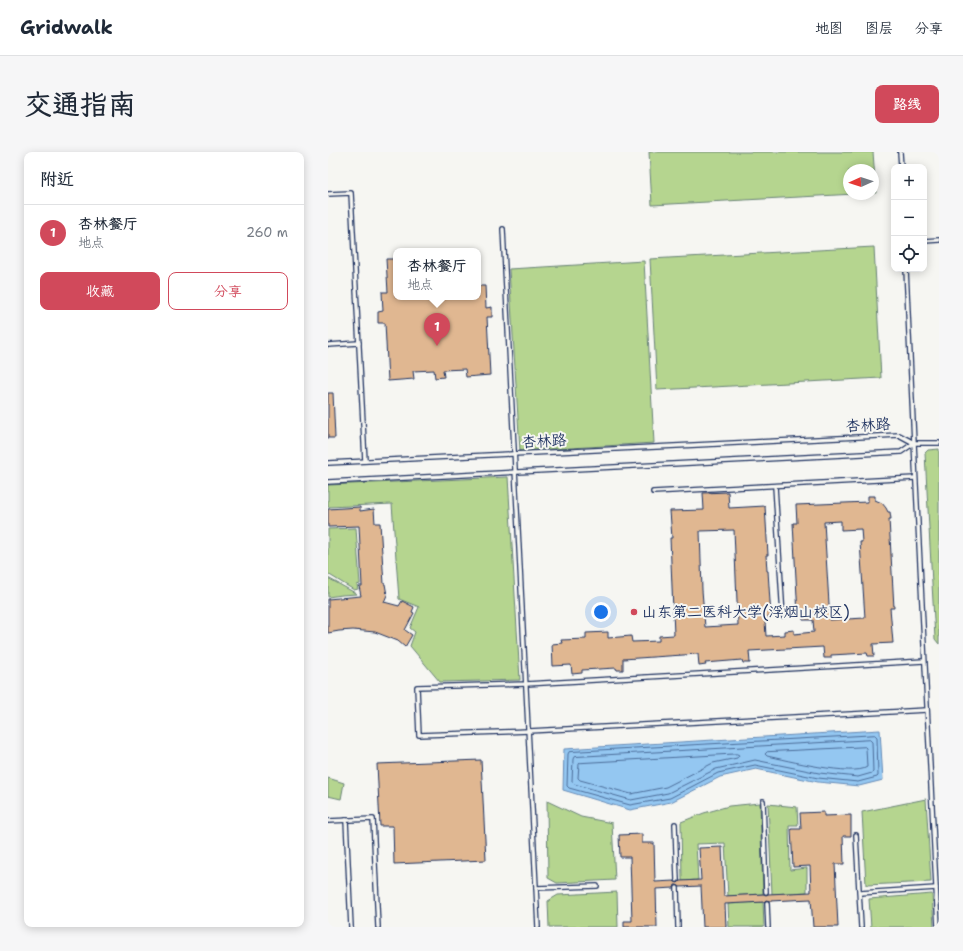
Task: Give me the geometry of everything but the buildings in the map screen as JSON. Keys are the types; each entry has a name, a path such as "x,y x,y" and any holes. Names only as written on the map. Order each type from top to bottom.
{"lane":[{"path":"900,152 901,164"},
{"path":"328,194 351,193 365,461"},
{"path":"503,229 538,927"},
{"path":"927,241 939,240"},
{"path":"906,272 938,927"},
{"path":"328,345 359,343"},
{"name":"杏林路","path":"328,463 899,435 914,443 901,452 328,482"},
{"path":"914,443 939,442"},
{"path":"653,492 915,478"},
{"path":"775,486 783,616"},
{"path":"924,661 526,684 417,687 419,735 529,731 927,710"},
{"path":"763,801 766,892"},
{"path":"328,821 372,819 378,927"},
{"path":"346,820 351,927"},
{"path":"675,824 677,880"},
{"path":"856,835 861,927"},
{"path":"536,888 597,886"},
{"path":"677,888 678,927"},
{"path":"860,893 936,888"},
{"path":"767,903 768,927"}],"green space":[{"path":"649,152 873,152 874,164 843,164 843,195 652,205"},
{"path":"874,247 881,378 657,390 650,259"},
{"path":"644,261 654,443 520,451 509,269"},
{"path":"939,449 939,644 935,639 925,453 928,450"},
{"path":"508,477 520,680 440,682 410,646 415,632 410,628 419,607 399,599 392,504 328,507 328,485"},
{"path":"356,528 360,584 357,585 358,589 354,590 328,574 328,529"},
{"path":"328,578 357,594 328,597"},
{"path":"328,778 344,783 341,799 328,796"},
{"path":"926,799 931,882 866,885 862,812"},
{"path":"547,801 581,817 612,823 615,880 557,883 548,878"},
{"path":"760,803 763,894 728,896 725,843 696,844 698,880 682,881 681,822 704,813 729,806"},
{"path":"768,804 797,807 798,825 789,825 790,870 807,868 807,892 772,894"},
{"path":"617,892 618,927 549,927 548,901 558,895"},
{"path":"932,894 934,927 871,927 869,899"},
{"path":"763,902 764,927 729,927 728,904"}],"water":[{"path":"880,730 883,780 859,786 818,782 756,769 720,777 671,802 630,810 563,790 564,749"}],"place":[{"name":"杏林餐厅","path":"437,346"},
{"name":"山东第二医科大学(浮烟山校区)","path":"634,612"}]}
